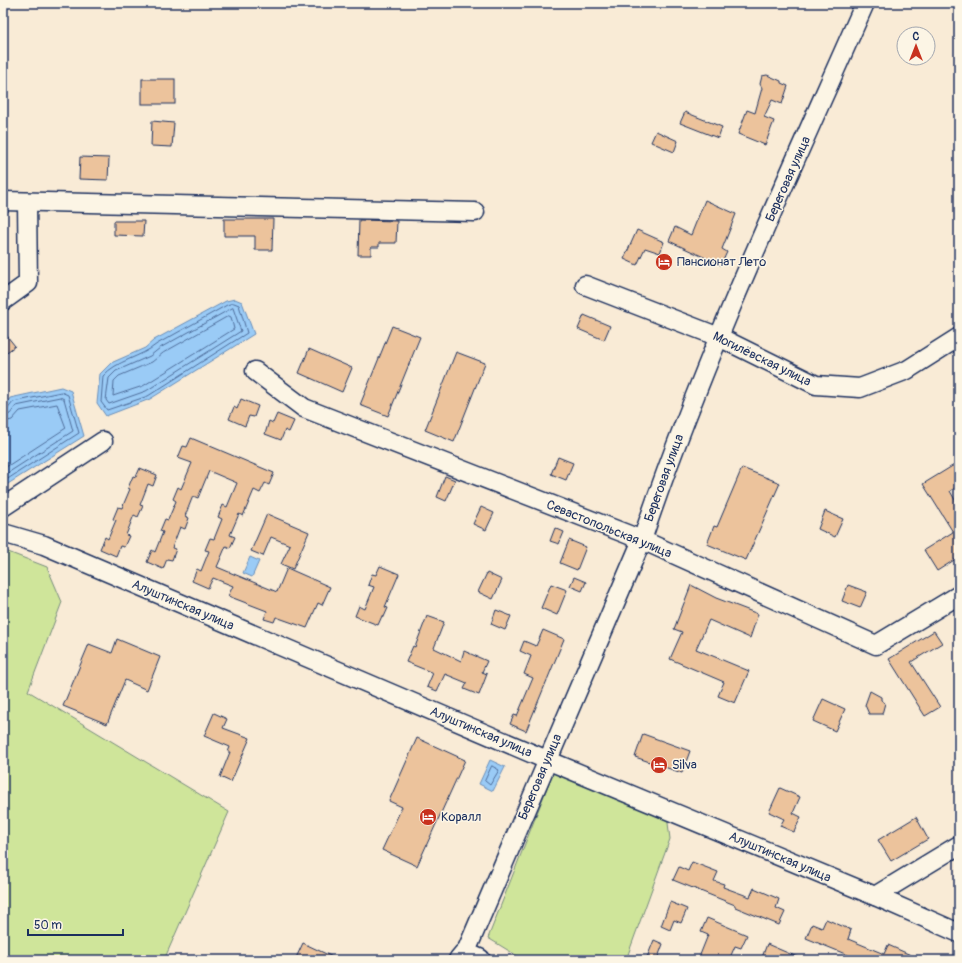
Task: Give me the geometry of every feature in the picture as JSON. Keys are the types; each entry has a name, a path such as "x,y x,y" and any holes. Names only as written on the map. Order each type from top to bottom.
{"street":[{"name":"Береговая улица","path":"468,958 547,760 642,540 658,490 719,336 865,3"},
{"path":"3,201 475,212"},
{"path":"3,301 28,283 27,202"},
{"name":"Могилёвская улица","path":"585,285 719,336 816,385 860,388 907,370 959,337"},
{"name":"Севастопольская улица","path":"255,371 304,408 642,540 876,645 959,595"},
{"path":"3,507 103,441"},
{"name":"Алуштинская улица","path":"3,533 44,545 547,760 875,896 959,933"},
{"path":"875,896 959,845"}],"green space":[{"path":"3,550 47,567 62,602 28,691 229,812 164,960 3,960"},
{"path":"554,770 667,815 670,839 626,960 524,960 488,938"}],"water":[{"path":"235,299 242,302 254,334 150,399 106,416 97,403 100,374 111,363 145,348 154,340 226,301"},
{"path":"61,387 71,391 84,436 3,487 3,410 10,398"},
{"path":"250,557 259,561 252,577 243,573"},
{"path":"490,760 505,767 493,791 479,784"}],"building":[{"path":"767,75 788,86 782,104 772,100 764,117 774,121 765,145 738,134 747,110 755,113 762,88 760,84 762,76"},
{"path":"142,79 175,79 175,104 142,104"},
{"path":"685,112 722,127 718,138 680,123"},
{"path":"152,121 174,123 172,147 151,146"},
{"path":"656,131 678,141 674,152 651,142"},
{"path":"80,157 109,158 108,180 79,179"},
{"path":"705,200 736,214 722,249 727,252 721,265 669,241 675,227 691,235"},
{"path":"224,219 273,219 272,250 255,250 255,236 224,236"},
{"path":"359,220 397,221 396,243 379,243 379,247 371,247 371,255 358,255"},
{"path":"114,221 144,221 143,236 114,235"},
{"path":"637,230 664,242 660,253 645,248 637,265 624,259"},
{"path":"584,315 610,326 604,340 578,329"},
{"path":"392,326 420,337 388,416 360,405"},
{"path":"3,331 15,346 3,355"},
{"path":"309,349 352,368 342,392 299,373"},
{"path":"456,352 485,363 454,442 425,430"},
{"path":"241,399 258,406 254,417 249,416 245,426 229,419 234,407 237,409"},
{"path":"277,414 294,421 289,432 285,430 281,440 265,434 269,421 273,423"},
{"path":"191,438 274,473 269,485 265,483 260,493 254,490 243,516 239,514 230,535 235,537 230,548 226,546 217,567 277,592 287,568 330,587 322,605 318,603 307,628 276,617 274,622 264,619 267,611 228,596 233,586 213,578 208,588 192,581 197,569 201,571 209,551 205,550 210,538 214,539 222,519 218,517 223,505 227,507 237,483 209,471 198,498 193,496 185,516 189,518 185,529 180,527 172,548 176,549 172,560 167,559 163,569 147,562 152,550 155,552 163,532 160,531 165,519 168,520 176,501 173,499 178,487 181,489 192,463 178,458 183,446 187,447"},
{"path":"558,457 573,463 566,480 551,474"},
{"path":"959,462 959,486 950,491 959,507 959,557 937,571 924,550 953,532 923,484"},
{"path":"140,468 157,475 153,486 148,484 140,505 143,506 138,517 134,515 126,535 129,536 124,547 120,546 116,556 100,549 105,537 108,539 116,520 113,519 118,507 122,508 130,489 128,488 133,476 136,477"},
{"path":"742,468 780,483 746,560 707,544 714,526 717,527"},
{"path":"445,476 455,480 446,501 437,497"},
{"path":"481,507 494,513 486,530 473,524"},
{"path":"825,511 843,519 835,537 818,529"},
{"path":"267,514 309,532 293,569 281,564 290,545 271,537 263,556 251,551"},
{"path":"555,528 564,532 559,544 550,541"},
{"path":"569,540 586,547 577,570 560,563"},
{"path":"380,566 399,574 385,607 388,608 378,625 355,616 359,606 365,609 374,587 368,585 372,574 376,575"},
{"path":"487,573 502,580 493,599 478,592"},
{"path":"574,577 586,582 582,591 570,586"},
{"path":"551,584 567,590 557,615 541,608"},
{"path":"691,585 716,598 758,614 750,638 709,620 696,649 749,671 735,703 718,696 724,682 670,659 682,632 674,629"},
{"path":"848,585 867,592 860,608 842,601"},
{"path":"496,610 511,616 505,630 491,624"},
{"path":"427,616 444,622 434,648 461,661 464,651 487,661 482,672 487,674 479,695 464,689 467,683 445,674 437,691 427,687 433,673 406,662 413,646 415,647"},
{"path":"543,630 564,639 526,731 510,724 514,715 517,716 533,678 524,674 531,656 520,651 524,641 536,646"},
{"path":"934,631 942,643 911,662 940,707 925,716 889,659"},
{"path":"117,639 160,657 147,690 125,680 107,724 63,706 89,644 112,653"},
{"path":"870,691 881,697 881,700 885,703 882,714 869,714 865,705"},
{"path":"823,699 845,709 835,731 813,721"},
{"path":"214,713 227,719 223,728 250,738 231,782 220,777 230,752 228,752 230,747 204,736"},
{"path":"643,734 690,751 682,773 635,757"},
{"path":"417,738 465,760 417,866 382,850 402,807 389,801"},
{"path":"780,788 800,797 793,813 801,817 794,832 780,826 784,819 769,812"},
{"path":"916,817 928,839 891,861 878,840"},
{"path":"692,862 718,872 714,881 724,884 723,887 750,897 754,888 779,899 776,908 785,912 779,925 735,907 735,905 673,880 679,867 688,871"},
{"path":"670,902 687,909 681,923 674,920 670,930 661,926"},
{"path":"707,918 747,935 741,948 735,946 729,960 698,960 708,935 701,932"},
{"path":"826,919 851,930 848,939 884,954 888,945 922,960 860,960 806,938 812,924 822,928"},
{"path":"654,940 663,944 657,960 646,960"},
{"path":"303,943 339,960 295,960"},
{"path":"767,944 804,960 761,960"}],"place":[{"name":"Пансионат Лето","path":"664,262"},
{"name":"Silva","path":"659,765"},
{"name":"Коралл","path":"428,817"}]}
